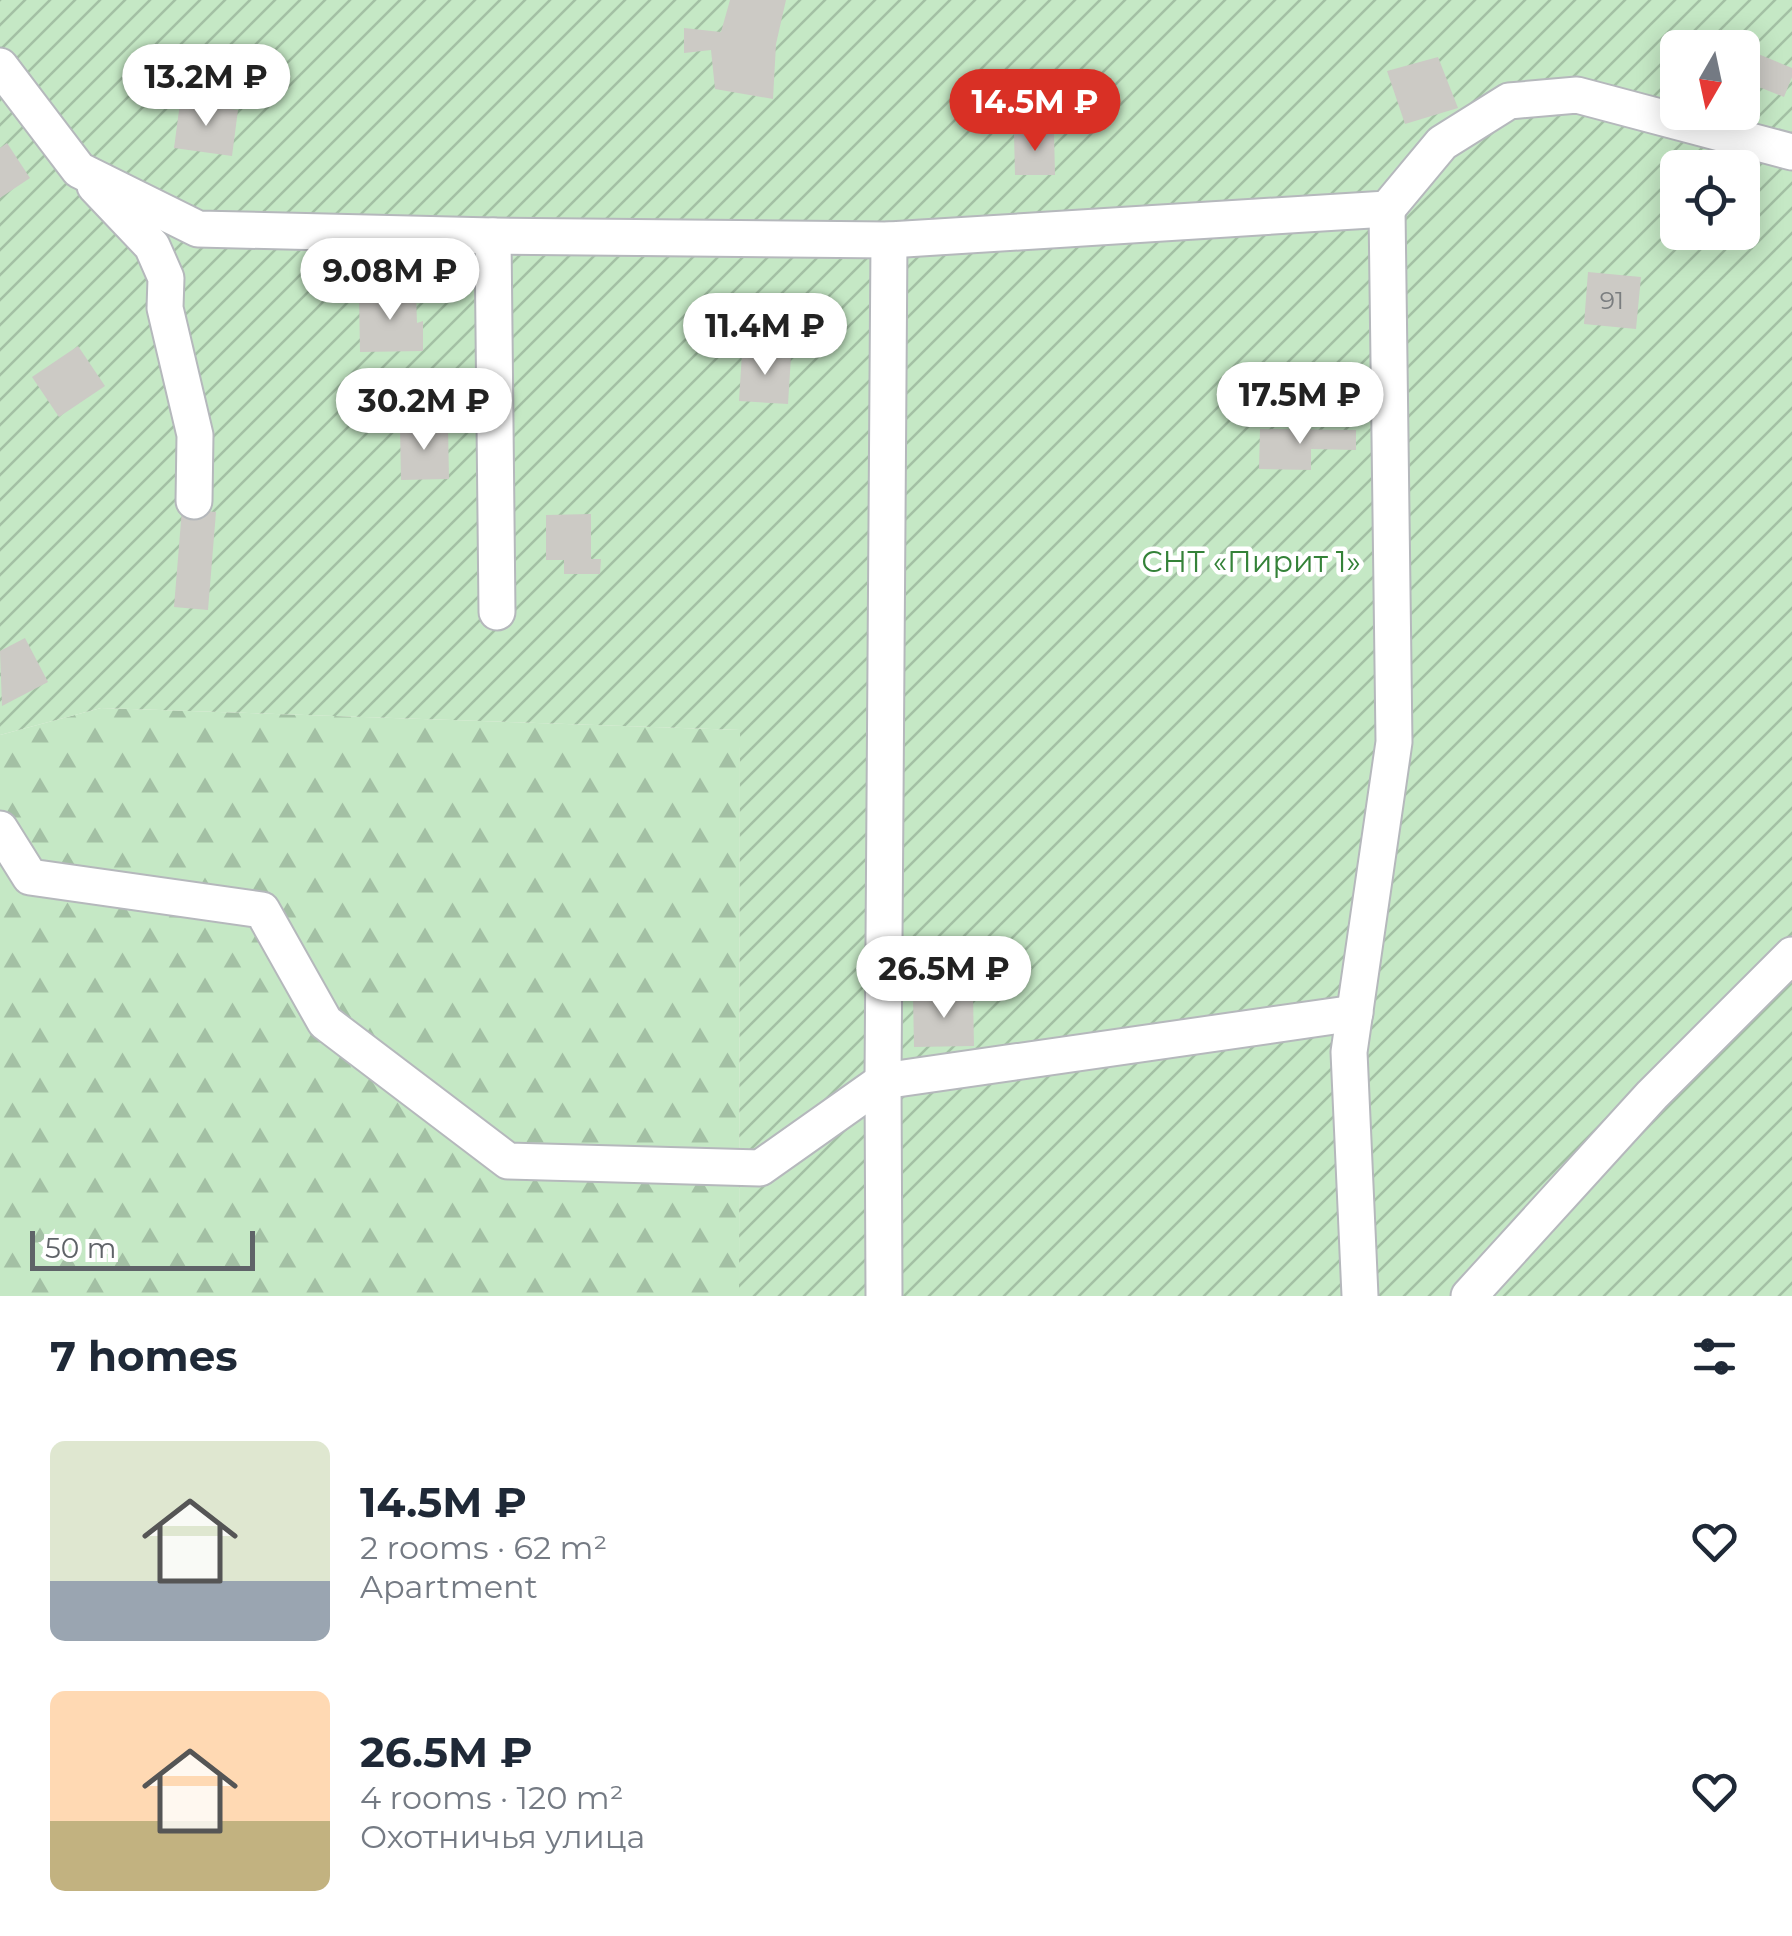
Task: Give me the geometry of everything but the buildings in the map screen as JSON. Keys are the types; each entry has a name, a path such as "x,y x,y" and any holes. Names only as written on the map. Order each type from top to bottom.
{"street":[{"path":"0,66 79,170 152,246 166,278 165,308 195,435 194,501"},
{"path":"1360,1296 1349,1052 1394,742 1387,209 1442,143 1510,102 1577,95 1792,152"},
{"path":"79,170 198,229 889,240 1387,209"},
{"path":"493,236 497,612"},
{"path":"884,1296 889,240"},
{"path":"0,829 30,877 262,910 325,1022 508,1161 760,1168 884,1080 1355,1013"},
{"path":"1470,1296 1652,1096 1792,955"}],"green space":[{"name":"СНТ «Пирит 1»","path":"0,0 1792,0 1792,1296 739,1296 740,730 101,708 0,735"},
{"path":"101,708 740,730 739,1296 0,1296 0,735"}]}
